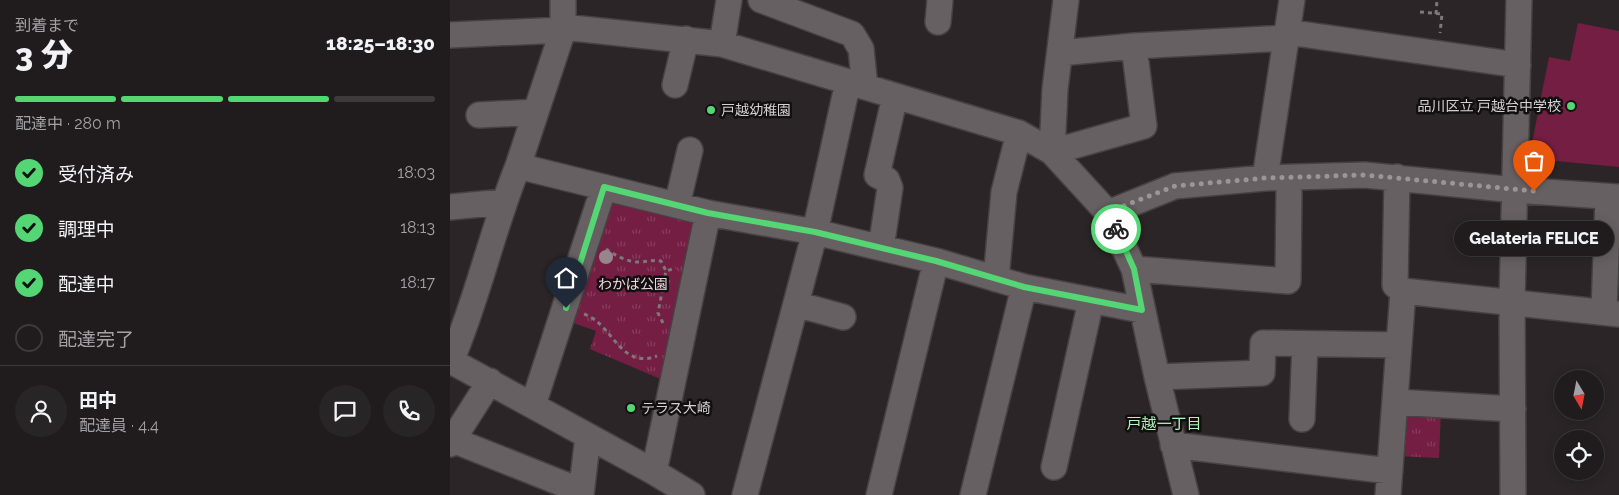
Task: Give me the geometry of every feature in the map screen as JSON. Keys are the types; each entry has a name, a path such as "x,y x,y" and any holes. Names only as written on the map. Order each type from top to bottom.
{"street":[{"path":"563,0 563,29 518,166 503,202 464,332 451,361 588,436 672,486 708,213"},
{"path":"722,44 729,0"},
{"path":"745,495 815,232 832,157 857,84 861,49 852,34 762,0"},
{"path":"1052,152 1056,89 1066,0"},
{"path":"1265,178 1292,0"},
{"path":"1513,495 1512,303 1519,0"},
{"path":"450,35 563,29 686,39 722,44 1019,133 1052,152 1108,212 1134,269 1157,378 1186,495"},
{"path":"1060,53 1287,35 1518,65"},
{"path":"675,85 686,39"},
{"path":"1052,152 1144,126 1134,46"},
{"path":"881,248 890,188 887,180 877,175 895,96"},
{"path":"478,115 536,112"},
{"path":"996,278 1004,192 1019,133"},
{"path":"678,205 690,150"},
{"path":"518,166 708,213 815,232 936,261 1024,287 1142,310"},
{"path":"1108,212 1175,186 1265,178 1365,175 1397,177 1515,190 1614,197 1611,313 1403,290 1395,285 1397,177"},
{"path":"533,405 604,187"},
{"path":"1134,269 1288,281 1289,192"},
{"path":"450,207 503,202"},
{"path":"879,495 936,261"},
{"path":"973,495 1024,287"},
{"path":"1173,445 1389,483 1403,290"},
{"path":"1054,467 1091,301"},
{"path":"796,304 843,317"},
{"path":"1157,378 1262,373 1263,343 1399,345"},
{"path":"1302,419 1305,344"},
{"path":"490,381 452,442 581,493 588,436"},
{"path":"1395,402 1513,409"}],"path":[{"path":"1436,14 1437,0"},
{"path":"1420,12 1442,14 1437,54"},
{"path":"606,249 612,254 631,261 642,262 651,259 662,261 666,271"},
{"path":"581,313 589,315 596,320 616,342 633,356 644,360 659,356"}],"green space":[{"name":"品川区立 戸越台中学校","path":"1578,23 1619,31 1619,167 1535,159 1530,153 1549,57 1570,61"},
{"name":"わかば公園","path":"604,187 708,213 670,383 590,349 596,331 562,319"},
{"path":"1399,409 1441,410 1439,458 1396,456"}],"way so far":[{"path":"1116,229 1108,212 1175,186 1265,178 1365,175 1534,191"}],"place":[{"name":"品川区立 戸越台中学校","path":"1571,106"},
{"name":"戸越幼稚園","path":"711,110"},
{"name":"Gelateria FELICE","path":"1534,191"},
{"name":"テラス大崎","path":"631,408"}],"district":[{"name":"戸越一丁目","path":"1164,424"}],"route":[{"path":"566,308 604,187 708,213 815,232 936,261 1024,287 1142,310 1134,269 1116,229"}]}
